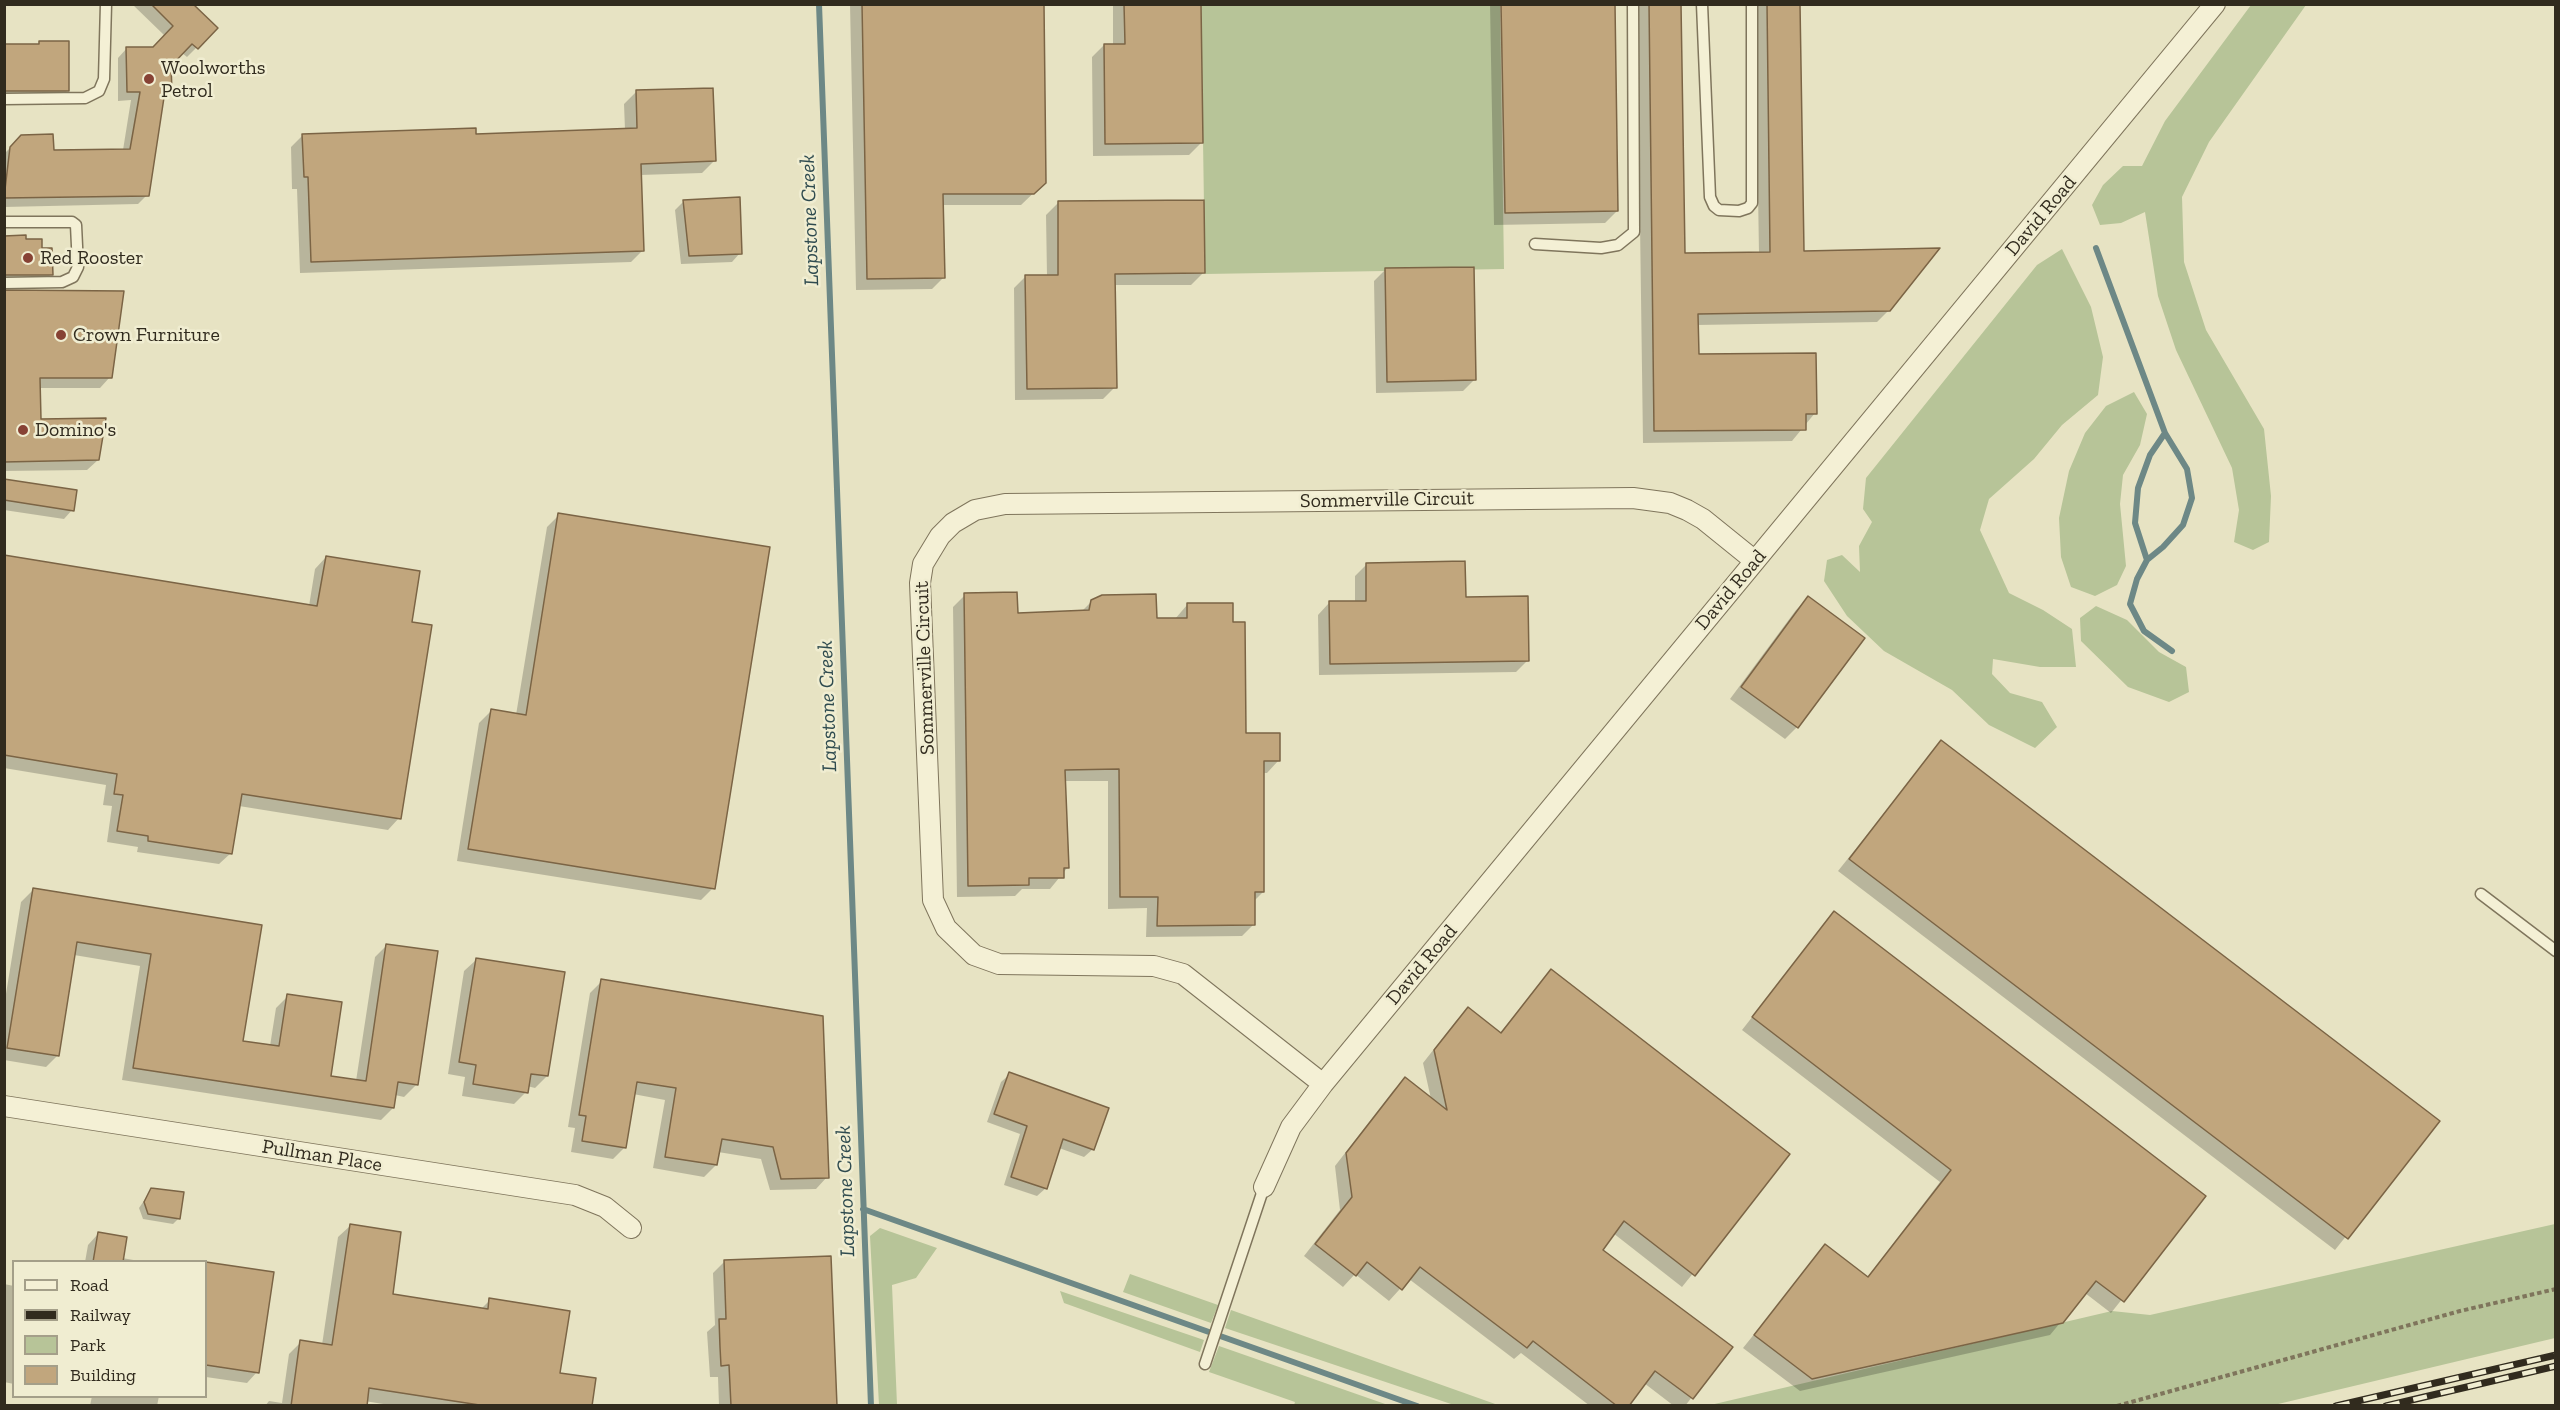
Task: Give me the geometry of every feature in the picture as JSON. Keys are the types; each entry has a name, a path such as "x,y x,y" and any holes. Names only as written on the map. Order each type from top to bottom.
{"street":[{"name":"David Road","path":"1264,1186 1291,1127 1323,1084 2216,4"},
{"name":"Sommerville Circuit","path":"1323,1084 1183,974 1154,966 999,964 974,955 946,928 933,900 920,582 924,564 939,536 953,523 975,510 1005,504 1633,498 1670,503 1687,510 1703,519 1755,561"},
{"name":"Pullman Place","path":"4,1106 575,1196 605,1207 631,1228"}],"lane":[{"path":"4,99 85,98 99,91 104,79 105,4"},
{"path":"1535,244 1600,248 1618,245 1634,232 1633,4"},
{"path":"1702,4 1710,197 1714,206 1719,210 1739,211 1748,208 1752,203 1752,4"},
{"path":"4,222 72,222 76,225 78,267 73,277 62,282 4,283"},
{"path":"2481,894 2556,951"},
{"path":"1204,1364 1264,1186"}],"path":[{"path":"2117,1406 2460,1311 2556,1289"}],"green space":[{"path":"1201,5 1500,5 1504,269 1205,274"},
{"path":"2251,5 2306,5 2209,142 2182,197 2184,262 2206,330 2264,429 2271,496 2269,542 2253,550 2234,542 2239,510 2232,468 2176,350 2158,296 2145,212 2121,223 2100,225 2092,205 2103,185 2123,166 2142,166 2165,121"},
{"path":"2062,249 2091,307 2103,357 2098,395 2062,425 2034,459 1989,499 1980,530 2009,593 2043,610 2072,629 2076,667 2040,667 1993,659 1992,674 2010,693 2042,702 2057,727 2035,748 1989,725 1952,690 1884,651 1847,616 1824,581 1827,560 1842,555 1860,572 1859,546 1872,522 1863,509 1866,478 2037,265"},
{"path":"2134,392 2147,414 2140,445 2123,475 2120,504 2126,566 2117,585 2095,596 2071,587 2061,557 2059,518 2069,471 2085,433 2106,406"},
{"path":"2096,606 2127,620 2159,652 2186,667 2189,692 2169,702 2128,687 2081,641 2080,618"},
{"path":"2555,1224 2555,1338 2274,1405 1706,1406 2112,1311 2150,1315"},
{"path":"880,1228 937,1248 916,1278 892,1285 897,1405 879,1405 870,1236"},
{"path":"1130,1274 1218,1305 1211,1323 1123,1292"},
{"path":"1060,1291 1204,1340 1200,1352 1064,1303"},
{"path":"1231,1310 1498,1405 1454,1405 1225,1328"},
{"path":"1219,1346 1388,1405 1294,1405 1295,1402 1209,1372"}],"building":[{"path":"151,4 193,4 218,28 198,49 192,44 171,66 172,91 165,91 149,196 4,198 10,147 21,135 53,134 54,150 130,149 140,92 127,92 126,47 153,47 173,26"},
{"path":"862,4 1044,4 1046,183 1034,194 943,194 945,278 867,279"},
{"path":"1124,4 1201,4 1203,143 1105,144 1104,44 1125,44"},
{"path":"1501,4 1615,4 1618,211 1505,213"},
{"path":"1649,4 1681,4 1685,253 1770,252 1767,4 1800,4 1804,251 1940,248 1890,311 1698,314 1699,354 1816,353 1817,414 1806,414 1806,430 1654,431"},
{"path":"39,41 69,41 69,91 4,91 4,44 39,44"},
{"path":"713,88 716,161 641,164 644,251 311,262 308,177 304,177 302,134 476,128 476,134 637,128 636,90"},
{"path":"740,197 742,254 689,256 683,200"},
{"path":"1204,200 1205,273 1115,274 1117,388 1027,389 1025,275 1058,275 1058,201"},
{"name":"Red Rooster","path":"26,235 26,239 42,239 42,248 52,248 53,275 4,275 4,236"},
{"path":"1474,267 1476,380 1387,382 1385,268"},
{"name":"Crown Furniture","path":"4,290 124,291 112,378 40,378 41,419 106,418 99,460 4,462"},
{"path":"4,479 77,490 74,511 4,500"},
{"path":"558,513 770,547 715,889 468,849 491,709 526,715"},
{"path":"4,555 317,606 326,556 420,571 412,622 432,625 401,819 242,794 232,854 148,841 148,836 117,831 123,795 114,794 117,774 4,755"},
{"path":"1465,561 1466,597 1528,596 1529,661 1330,664 1329,601 1366,601 1366,563"},
{"path":"1017,592 1018,613 1089,610 1091,600 1102,595 1156,594 1157,618 1187,618 1187,603 1233,603 1233,622 1245,622 1246,733 1280,733 1280,761 1264,761 1264,892 1255,892 1255,925 1157,926 1158,897 1120,897 1119,769 1065,770 1069,868 1064,868 1064,878 1029,878 1029,885 968,886 964,593"},
{"path":"1808,596 1865,638 1798,728 1741,687"},
{"path":"1941,740 2440,1121 2348,1239 1849,859"},
{"path":"33,888 262,925 243,1041 279,1046 287,994 342,1002 331,1076 366,1081 386,944 438,951 418,1085 398,1082 394,1108 133,1068 151,954 77,942 59,1056 7,1048"},
{"path":"1834,911 2206,1196 2124,1302 2096,1281 2063,1323 1812,1379 1754,1335 1825,1244 1868,1277 1951,1170 1752,1017"},
{"path":"476,958 565,972 548,1076 531,1074 528,1093 473,1084 476,1065 459,1062"},
{"path":"1551,969 1790,1154 1695,1276 1624,1221 1603,1250 1733,1347 1693,1399 1655,1371 1629,1406 1617,1406 1533,1341 1527,1348 1420,1267 1402,1290 1367,1262 1356,1276 1315,1244 1352,1197 1346,1153 1405,1077 1447,1110 1434,1050 1468,1007 1501,1033"},
{"path":"601,979 823,1016 829,1178 781,1179 773,1147 722,1139 717,1165 665,1157 676,1088 637,1082 626,1148 582,1141 586,1116 579,1115"},
{"path":"1009,1072 1109,1108 1094,1150 1063,1139 1047,1189 1011,1177 1027,1126 994,1114"},
{"path":"151,1188 184,1192 180,1219 148,1214 144,1202"},
{"path":"350,1224 401,1232 393,1294 488,1309 489,1298 570,1311 560,1373 596,1378 592,1406 486,1406 369,1388 367,1406 291,1406 300,1340 332,1345"},
{"path":"98,1232 127,1237 123,1260 93,1260"},
{"path":"831,1256 837,1406 731,1406 729,1365 721,1366 720,1347 719,1319 726,1319 724,1260"},
{"path":"207,1262 274,1272 259,1373 207,1365"}],"waterway":[{"name":"Lapstone Creek","path":"819,4 871,1406"},
{"path":"2096,248 2165,433 2187,469 2192,498 2183,525 2163,547 2147,560 2137,579 2130,604 2144,631 2172,651"},
{"path":"2147,560 2135,523 2138,488 2150,455 2165,433"},
{"path":"863,1209 1417,1406"}],"railway":[{"path":"2336,1406 2556,1355"},
{"path":"2386,1406 2556,1366"}],"place":[{"name":"Woolworths Petrol","path":"149,79"},
{"name":"Red Rooster","path":"28,258"},
{"name":"Crown Furniture","path":"61,335"},
{"name":"Domino's","path":"23,430"}]}
